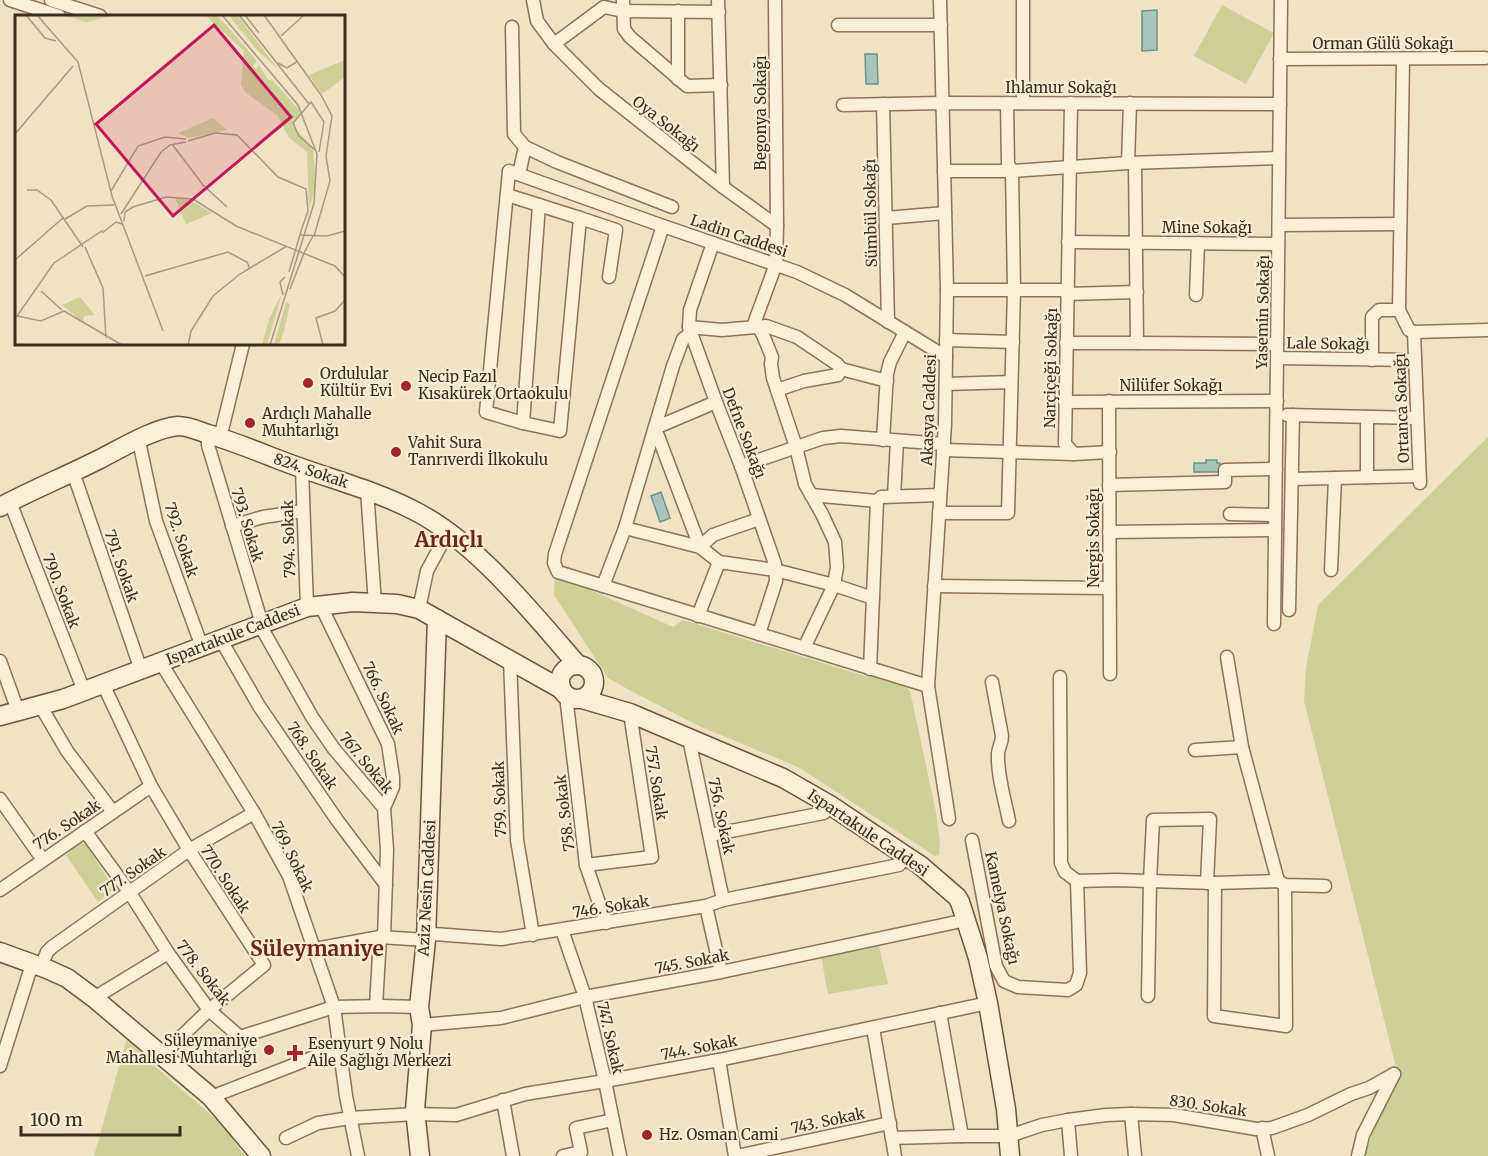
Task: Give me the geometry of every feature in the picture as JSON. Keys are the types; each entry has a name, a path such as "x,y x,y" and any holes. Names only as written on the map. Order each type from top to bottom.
{"street":[{"path":"10,0 56,15"},
{"path":"51,0 97,15"},
{"name":"Oya Sokağı","path":"533,0 537,21 554,44 599,89 723,187 777,226"},
{"name":"Begonya Sokağı","path":"775,0 777,226"},
{"name":"Akasya Caddesi","path":"940,0 947,290 946,384 928,686 948,819"},
{"path":"1023,0 1023,103"},
{"name":"Yasemin Sokağı","path":"1274,624 1281,0"},
{"path":"623,6 624,29 630,37 678,79 687,86 720,85"},
{"path":"554,44 604,7 623,6 678,11 718,6 723,187"},
{"path":"678,11 678,79"},
{"path":"838,25 940,25"},
{"path":"512,27 514,134 525,147 672,207"},
{"name":"Orman Gülü Sokağı","path":"1280,59 1485,58"},
{"path":"1403,59 1399,310 1409,330 1414,332 1488,330"},
{"path":"939,513 1008,513 1014,290 1012,171 1008,164 1007,103"},
{"name":"Narçiçeği Sokağı","path":"1071,103 1065,444 1074,454"},
{"path":"1130,103 1136,243 1137,343"},
{"name":"Sümbül Sokağı","path":"883,104 888,322"},
{"name":"Ihlamur Sokağı","path":"843,105 1280,104"},
{"path":"525,147 507,195 486,412 560,431 580,218"},
{"path":"944,171 1012,171 1132,163 1279,158"},
{"name":"Ladin Caddesi","path":"514,173 797,272 845,295 946,357"},
{"path":"507,195 616,230 609,277"},
{"path":"523,423 539,205"},
{"path":"886,218 945,213"},
{"path":"1279,225 1400,224"},
{"path":"663,226 555,554 558,572 928,686"},
{"path":"777,226 776,264 755,321 772,357 773,378 796,447 805,484 835,542 837,567 834,585 804,648"},
{"path":"1068,242 1136,243"},
{"path":"603,586 625,528 673,366 683,339 690,330 690,310 713,243"},
{"name":"Mine Sokağı","path":"1136,243 1278,244"},
{"path":"1196,295 1198,243"},
{"path":"947,290 1137,292"},
{"path":"1372,360 1372,317 1379,310 1399,310"},
{"path":"690,330 766,326 796,337 841,369 887,381"},
{"name":"Defne Sokağı","path":"690,330 775,564 776,581 759,634"},
{"path":"883,440 890,362 905,332"},
{"name":"Ortanca Sokağı","path":"1367,477 1420,480 1414,332"},
{"path":"946,340 1012,342"},
{"path":"1066,344 1277,344"},
{"path":"214,436 243,345"},
{"name":"Lale Sokağı","path":"1277,358 1415,360"},
{"path":"777,390 804,381 838,375 841,369"},
{"path":"946,384 1011,382"},
{"name":"Nergis Sokağı","path":"1109,401 1110,674"},
{"name":"Nilüfer Sokağı","path":"1065,402 1277,401"},
{"path":"655,428 716,402"},
{"path":"1276,415 1417,418"},
{"path":"1289,610 1293,415"},
{"path":"1292,479 1367,477 1367,417"},
{"name":"824. Sokak","path":"5,504 137,440 163,429 180,426 367,490 413,510 437,524 476,554 507,585 578,665"},
{"path":"655,428 700,547"},
{"name":"793. Sokak","path":"214,436 208,445 261,624"},
{"path":"741,466 823,438 841,436 1009,453 1110,452"},
{"name":"792. Sokak","path":"137,440 156,521 202,647"},
{"path":"894,496 897,441"},
{"name":"794. Sokak","path":"302,469 303,511 314,606"},
{"path":"1109,485 1225,483 1225,470 1276,469"},
{"name":"791. Sokak","path":"73,471 141,670"},
{"path":"1331,570 1335,478"},
{"path":"367,490 375,604"},
{"path":"811,495 877,501"},
{"path":"870,669 877,501 881,497 940,495"},
{"name":"790. Sokak","path":"5,504 84,691"},
{"path":"232,526 263,517 303,511"},
{"path":"1230,514 1275,515"},
{"path":"700,547 713,535 759,519"},
{"path":"625,528 700,547 719,562 775,570 873,598"},
{"path":"1109,532 1275,530"},
{"path":"419,609 427,571 448,532"},
{"path":"698,616 719,562"},
{"path":"934,586 1109,588"},
{"name":"Ispartakule Caddesi","path":"0,716 63,699 314,606 353,602 397,604 419,609 570,695 630,713 783,778 830,805 920,865 957,897 978,958 988,1003 1010,1156"},
{"name":"766. Sokak","path":"314,606 388,744 393,787 384,808"},
{"name":"Aziz Nesin Caddesi","path":"420,1156 415,1114 422,1025 419,1007 426,940 436,619"},
{"name":"767. Sokak","path":"261,624 312,717 334,749 384,808 387,850 386,885 376,1006"},
{"name":"768. Sokak","path":"221,640 259,706 337,820 386,885"},
{"path":"1148,996 1153,820 1210,819 1214,1016 1286,1026 1282,883 1242,747 1227,657"},
{"name":"759. Sokak","path":"510,660 517,840 532,935"},
{"path":"0,661 18,711"},
{"name":"769. Sokak","path":"161,663 254,813 289,876 334,1007 346,1096 358,1156"},
{"path":"578,665 589,670 594,680 591,692 587,696 570,695 559,681 563,671 578,665"},
{"path":"1060,677 1061,863 1065,872 1077,881 1282,883 1325,886"},
{"name":"Ispartakule Caddesi","path":"594,680 630,713"},
{"path":"992,682 1002,736 1002,744 997,751 999,768 1009,821"},
{"name":"770. Sokak","path":"103,684 151,786 189,850 264,965 209,1010 161,1056"},
{"name":"758. Sokak","path":"570,695 586,865 606,923"},
{"path":"40,705 67,751 113,812"},
{"name":"757. Sokak","path":"586,865 652,857 630,713"},
{"name":"756. Sokak","path":"689,739 723,900"},
{"path":"1195,750 1242,747"},
{"name":"776. Sokak","path":"0,890 151,786"},
{"path":"0,799 43,860"},
{"path":"710,835 824,813 830,805"},
{"name":"777. Sokak","path":"0,1066 36,965 46,952 189,850 254,813"},
{"name":"778. Sokak","path":"85,831 209,1010 240,1037 334,1007 419,1007"},
{"name":"Kamelya Sokağı","path":"972,840 996,966 1004,981 1018,987 1068,990 1076,985 1080,973 1077,881"},
{"name":"746. Sokak","path":"315,949 382,937 426,940 434,934 501,939 532,935 706,906 723,900 899,865 906,856"},
{"path":"706,906 721,972"},
{"name":"745. Sokak","path":"422,1025 501,1018 585,997 721,972 966,921"},
{"name":"747. Sokak","path":"562,930 585,997 620,1156"},
{"path":"0,952 67,978 94,998 211,1097 261,1156"},
{"path":"94,998 168,953"},
{"name":"744. Sokak","path":"286,1138 318,1123 350,1118 415,1114 456,1115 525,1094 719,1060 988,1003"},
{"path":"940,1013 962,1136"},
{"path":"873,1028 895,1156"},
{"path":"211,1097 339,1047"},
{"path":"719,1060 736,1156"},
{"name":"830. Sokak","path":"1009,1137 1042,1125 1068,1120 1131,1114 1174,1115 1272,1128 1308,1115 1369,1088 1394,1074 1363,1135 1358,1156"},
{"path":"503,1100 513,1156"},
{"path":"1131,1114 1135,1156"},
{"path":"563,1156 581,1152 576,1128 613,1120"},
{"path":"1068,1120 1071,1156"},
{"name":"743. Sokak","path":"736,1156 890,1124"},
{"path":"1262,1128 1268,1156"},
{"path":"892,1138 1009,1137"}],"green space":[{"path":"1222,5 1274,33 1246,84 1194,56"},
{"path":"1488,437 1488,1156 1365,1156 1397,1071 1304,701 1306,668 1318,605"},
{"path":"555,574 673,627 683,620 868,677 877,675 902,683 910,691 936,812 939,855 935,856 798,767 699,726 608,678 554,595"},
{"path":"80,843 85,843 114,889 98,902 66,855"},
{"path":"879,946 888,984 828,994 821,956"},
{"path":"127,1038 148,1060 220,1124 245,1156 94,1156"}],"water":[{"path":"1157,10 1157,50 1142,51 1142,11"},
{"path":"865,54 877,54 878,84 866,84"},
{"path":"1206,460 1217,460 1217,463 1220,463 1220,472 1194,472 1194,463 1206,463"},
{"path":"661,492 670,518 660,522 651,496"}],"place":[{"name":"Ordulular Kültür Evi","path":"308,383"},
{"name":"Necip Fazıl Kısakürek Ortaokulu","path":"406,386"},
{"name":"Ardıçlı Mahalle Muhtarlığı","path":"250,423"},
{"name":"Vahit Sura Tanrıverdi İlkokulu","path":"396,452"},
{"name":"Süleymaniye Mahallesi Muhtarlığı","path":"269,1050"},
{"name":"Esenyurt 9 Nolu Aile Sağlığı Merkezi","path":"295,1053"},
{"name":"Hz. Osman Cami","path":"647,1135"}],"district":[{"name":"Ardıçlı","path":"449,540"},
{"name":"Süleymaniye","path":"317,949"}]}
